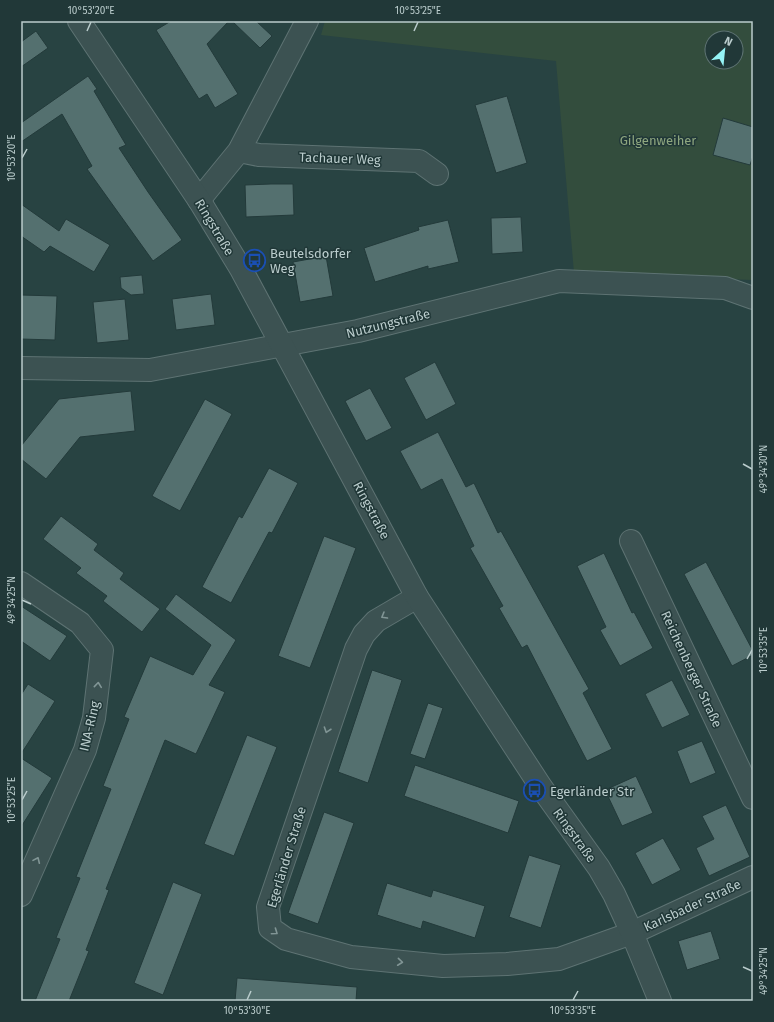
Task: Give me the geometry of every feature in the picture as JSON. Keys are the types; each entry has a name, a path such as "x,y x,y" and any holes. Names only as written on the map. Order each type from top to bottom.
{"street":[{"name":"Ringstraße","path":"79,21 199,200 241,269 418,597 541,787 599,868 614,894 660,1001"},
{"path":"199,200 239,151 307,21"},
{"name":"Tachauer Weg","path":"239,151 258,155 419,161 437,174"},
{"name":"Nutzungstraße","path":"21,368 150,370 358,331 559,281 725,288 753,298"},
{"name":"Reichenberger Straße","path":"631,541 753,798"},
{"name":"INA-Ring","path":"21,583 80,623 102,650 94,718 85,750 21,895"},
{"name":"Egerländer Straße","path":"418,597 376,621 364,634 356,650 268,907 270,928 286,939 350,957 443,966 559,959 632,934"},
{"name":"Karlsbader Straße","path":"632,934 753,877"}],"green space":[{"name":"Gilgenweiher","path":"325,21 753,21 753,280 574,273 556,61 321,35"}],"building":[{"path":"171,21 229,21 207,44 238,94 215,108 207,94 199,99 156,30"},
{"path":"232,21 256,21 272,36 260,48"},
{"path":"36,31 48,48 21,67 21,42"},
{"path":"88,76 97,89 94,91 126,145 119,148 182,240 153,261 87,169 92,166 62,114 21,142 21,123"},
{"path":"507,96 527,163 496,173 475,105"},
{"path":"723,118 753,127 753,156 750,165 713,155"},
{"path":"293,184 294,215 246,217 245,185"},
{"path":"21,204 59,231 66,219 110,245 94,272 50,246 44,252 21,236"},
{"path":"521,217 523,252 492,254 491,218"},
{"path":"448,220 459,262 428,269 428,266 375,282 364,248 419,230 418,227"},
{"path":"326,256 333,296 300,302 293,262"},
{"path":"142,275 144,294 131,295 121,288 120,277"},
{"path":"211,294 215,325 176,330 172,299"},
{"path":"21,295 57,296 55,340 21,339"},
{"path":"125,299 129,340 97,343 93,302"},
{"path":"435,362 456,404 426,420 404,378"},
{"path":"370,388 392,428 366,441 345,401"},
{"path":"131,391 135,431 80,437 46,479 21,459 21,446 59,399"},
{"path":"205,399 232,414 180,511 152,496"},
{"path":"438,432 466,487 474,483 498,533 501,531 589,689 583,693 612,749 587,761 527,645 522,648 499,608 503,606 470,548 474,546 442,479 421,490 400,451"},
{"path":"269,468 298,483 272,533 269,532 231,603 202,587 239,516 242,518"},
{"path":"61,516 98,544 94,550 124,573 120,579 160,609 142,632 103,601 107,596 76,573 81,568 43,539"},
{"path":"324,536 356,548 310,668 278,656"},
{"path":"604,553 632,613 634,612 653,648 620,666 600,630 606,627 577,566"},
{"path":"706,562 753,651 753,655 732,666 684,574"},
{"path":"176,594 236,640 209,685 225,692 196,754 165,740 106,889 109,890 86,950 89,951 69,1001 35,1001 60,939 56,938 80,878 76,877 111,789 103,786 129,719 124,717 150,656 193,675 211,645 165,609"},
{"path":"21,606 67,636 50,661 21,641"},
{"path":"372,670 402,680 368,783 338,772"},
{"path":"672,680 690,715 662,728 645,694"},
{"path":"28,684 55,701 21,754 21,695"},
{"path":"428,703 443,708 425,759 410,754"},
{"path":"247,735 277,747 234,856 204,844"},
{"path":"702,741 716,773 690,784 677,751"},
{"path":"21,758 52,778 21,827"},
{"path":"415,765 519,801 508,833 404,796"},
{"path":"636,776 653,813 622,826 605,790"},
{"path":"726,805 750,857 709,876 696,848 714,839 702,816"},
{"path":"324,812 354,823 318,924 288,913"},
{"path":"663,838 681,870 652,885 635,853"},
{"path":"529,855 561,865 541,928 509,917"},
{"path":"173,882 202,894 163,995 134,983"},
{"path":"387,883 431,897 433,890 485,906 475,938 423,921 421,929 377,915"},
{"path":"711,931 720,959 687,970 678,941"},
{"path":"237,978 357,987 356,1001 235,1001"}],"place":[{"name":"Beutelsdorfer Weg","path":"255,260"},
{"name":"Egerländer Str","path":"535,791"}]}
